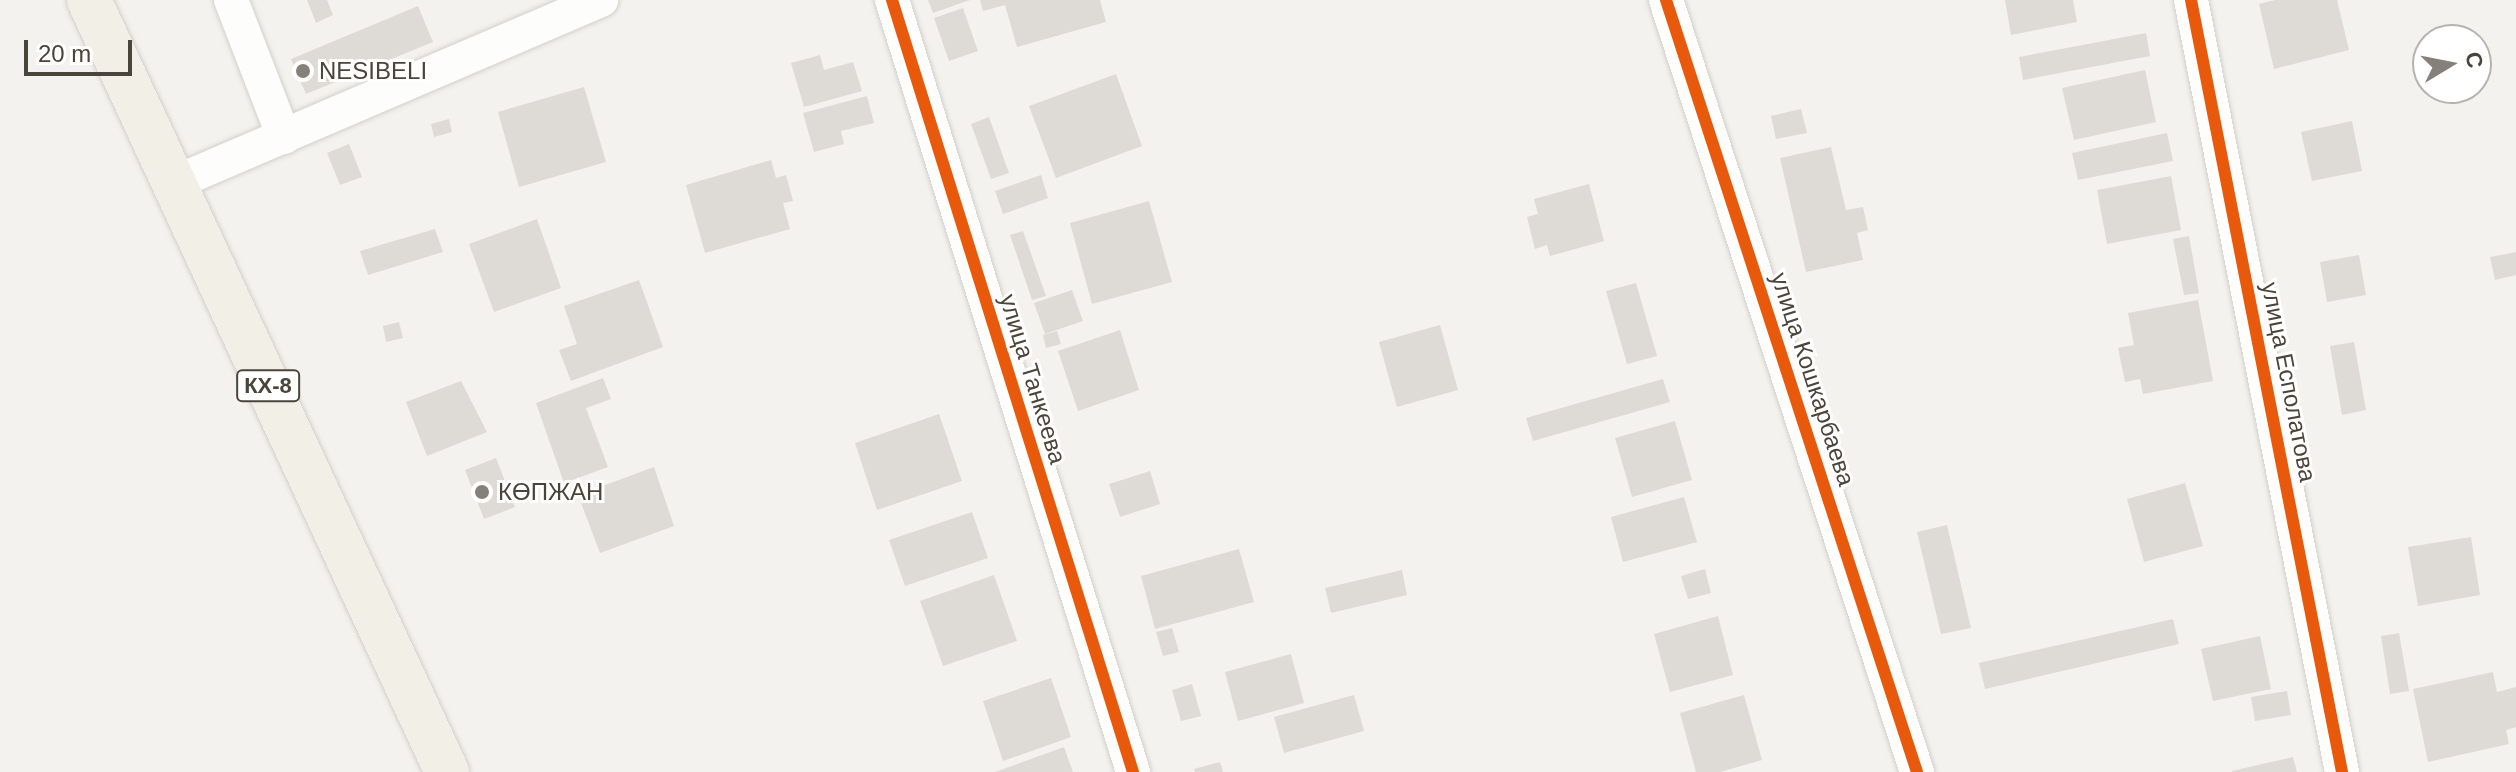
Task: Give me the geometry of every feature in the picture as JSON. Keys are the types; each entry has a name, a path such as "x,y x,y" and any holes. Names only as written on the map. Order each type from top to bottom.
{"main road":[{"name":"КХ-8","path":"89,0 447,772"}],"street":[{"path":"231,0 284,137"},
{"path":"174,183 602,0"},
{"name":"улица Танкеева","path":"892,0 1133,772"},
{"name":"улица Кошкарбаева","path":"1666,0 1917,772"},
{"name":"улица Есполатова","path":"2191,0 2342,772"}],"building":[{"path":"307,0 327,0 333,15 316,23"},
{"path":"928,0 970,0 933,13"},
{"path":"980,0 1100,0 1106,22 1017,47 1005,5 983,11"},
{"path":"2005,0 2073,0 2077,22 2011,35"},
{"path":"2275,0 2337,0 2349,50 2274,69 2259,4"},
{"path":"418,6 433,42 306,94 291,59"},
{"path":"963,8 978,51 949,61 934,18"},
{"path":"2146,33 2150,56 2023,80 2019,57"},
{"path":"820,55 824,70 853,62 862,91 804,107 791,63"},
{"path":"2145,70 2156,122 2074,140 2062,88"},
{"path":"1116,74 1142,146 1056,178 1029,106"},
{"path":"584,87 606,162 519,187 498,112"},
{"path":"867,96 874,123 841,131 844,144 814,152 803,113"},
{"path":"1801,109 1807,133 1776,139 1771,116"},
{"path":"989,117 1009,173 991,179 971,124"},
{"path":"449,119 452,132 434,137 431,124"},
{"path":"2352,121 2362,171 2312,181 2301,132"},
{"path":"2167,133 2173,161 2078,180 2072,153"},
{"path":"349,144 362,177 340,185 327,153"},
{"path":"1831,147 1846,210 1863,207 1868,230 1857,233 1863,260 1806,272 1780,158"},
{"path":"771,160 776,178 786,175 793,201 783,203 790,229 705,253 686,185"},
{"path":"1041,175 1048,198 1003,214 995,191"},
{"path":"2171,176 2181,230 2107,244 2097,190"},
{"path":"1589,184 1604,241 1550,256 1547,245 1535,249 1527,217 1538,214 1534,199"},
{"path":"1149,201 1172,282 1092,304 1070,223"},
{"path":"537,219 561,288 494,312 469,244"},
{"path":"435,229 443,252 368,275 360,251"},
{"path":"1023,231 1046,296 1032,300 1010,235"},
{"path":"2189,236 2199,293 2184,295 2173,239"},
{"path":"2516,252 2516,275 2495,280 2490,257"},
{"path":"2359,255 2366,295 2327,302 2320,262"},
{"path":"639,280 663,347 571,381 559,350 577,344 564,306"},
{"path":"1636,283 1657,356 1627,364 1606,291"},
{"path":"1072,290 1083,321 1045,334 1034,303"},
{"path":"2198,300 2213,381 2143,394 2140,379 2125,382 2118,348 2134,345 2128,313"},
{"path":"399,322 403,338 386,342 383,326"},
{"path":"1440,325 1458,390 1397,407 1379,342"},
{"path":"1120,330 1139,390 1078,411 1058,351"},
{"path":"1057,331 1061,344 1046,348 1043,335"},
{"path":"2354,342 2366,410 2342,415 2330,346"},
{"path":"603,378 611,399 586,408 608,467 564,483 536,403"},
{"path":"1663,379 1670,402 1533,441 1526,418"},
{"path":"461,381 487,432 427,456 406,402"},
{"path":"939,414 962,481 877,510 855,443"},
{"path":"1675,421 1692,480 1632,497 1615,438"},
{"path":"496,458 515,507 484,519 465,470"},
{"path":"654,467 674,526 600,553 578,495"},
{"path":"1150,471 1160,504 1120,517 1109,484"},
{"path":"2185,483 2203,546 2144,562 2127,499"},
{"path":"1684,497 1697,542 1623,562 1611,517"},
{"path":"972,512 988,558 905,586 889,540"},
{"path":"1947,525 1971,628 1941,634 1917,532"},
{"path":"2471,537 2480,595 2418,606 2408,547"},
{"path":"1239,549 1254,602 1155,629 1141,576"},
{"path":"1705,569 1711,593 1688,599 1681,576"},
{"path":"1402,570 1407,595 1331,613 1325,588"},
{"path":"994,575 1017,641 943,666 920,601"},
{"path":"1718,616 1733,675 1670,692 1654,634"},
{"path":"2173,619 2179,644 1985,689 1979,663"},
{"path":"1172,628 1179,652 1163,656 1156,632"},
{"path":"2399,633 2409,691 2390,694 2381,636"},
{"path":"2260,636 2271,689 2213,701 2201,649"},
{"path":"1291,654 1304,703 1238,721 1225,672"},
{"path":"2493,672 2497,692 2516,687 2516,727 2506,730 2509,744 2428,762 2413,689"},
{"path":"1051,678 1071,737 1003,761 983,701"},
{"path":"1192,684 1201,716 1181,721 1172,690"},
{"path":"2287,691 2291,715 2255,721 2251,697"},
{"path":"1354,695 1364,731 1284,753 1274,717"},
{"path":"1744,695 1762,760 1720,772 1696,772 1680,713"},
{"path":"1064,747 1073,772 995,772"},
{"path":"2293,757 2297,772 2232,772 2232,771"},
{"path":"1220,762 1223,772 1195,772 1194,769"}],"cycle path":[{"path":"892,0 1133,772"},
{"path":"1666,0 1917,772"},
{"path":"2191,0 2342,772"}],"place":[{"name":"NESIBELI","path":"303,71"},
{"name":"КӨПЖАН","path":"482,492"}]}
